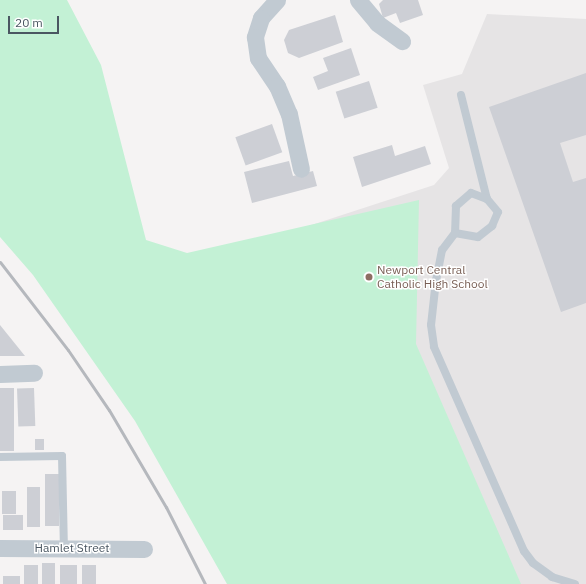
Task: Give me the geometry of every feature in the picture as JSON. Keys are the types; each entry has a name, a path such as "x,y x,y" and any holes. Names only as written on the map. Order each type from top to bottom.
{"street":[{"path":"277,0 260,18 256,37 258,58 278,86 289,114 301,169"},
{"path":"358,0 377,23 402,41"},
{"path":"0,374 34,373"},
{"name":"Hamlet Street","path":"0,548 144,548"}],"lane":[{"path":"461,95 487,200"},
{"path":"455,233 478,236 492,226 498,212 487,200 471,193 456,206 455,233 442,250 438,270 431,325 434,347 524,551 533,563 552,577 574,584"},
{"path":"0,457 62,456 64,548"}],"shaded area":[{"name":"Newport Central Catholic High School","path":"487,14 586,19 586,584 250,584 70,304 434,185 449,168 423,85 462,74"}],"green space":[{"path":"0,0 67,0 101,65 146,240 187,253 419,200 416,344 521,584 227,584 135,421 33,275 0,237"}],"building":[{"path":"383,0 418,0 423,15 400,23 396,13 383,18 379,4"},
{"path":"335,15 343,42 299,58 288,53 284,40 289,30"},
{"path":"351,48 360,75 318,90 313,77 328,71 323,58"},
{"path":"586,73 586,135 560,143 573,182 586,178 586,303 561,312 489,107"},
{"path":"369,81 378,108 344,118 336,92"},
{"path":"272,124 282,152 246,166 235,137"},
{"path":"392,145 395,156 425,146 431,164 362,187 353,157"},
{"path":"289,161 293,176 313,171 317,186 252,203 244,172"},
{"path":"0,325 25,356 0,356"},
{"path":"0,388 14,388 14,451 0,451"},
{"path":"34,388 35,426 18,427 17,389"},
{"path":"35,439 44,439 44,450 35,450"},
{"path":"45,474 59,474 59,526 45,526"},
{"path":"27,487 40,487 40,527 27,527"},
{"path":"2,491 16,491 16,514 2,514"},
{"path":"3,515 23,515 23,530 3,530"},
{"path":"42,563 55,563 55,584 42,584"},
{"path":"24,565 38,565 38,584 24,584"},
{"path":"60,565 77,565 77,584 60,584"},
{"path":"82,565 96,565 96,584 82,584"},
{"path":"3,576 20,576 20,584 3,584"}],"railway":[{"path":"0,262 68,350 109,410 166,507 205,584"}],"place":[{"name":"Newport Central Catholic High School","path":"369,277"}]}
